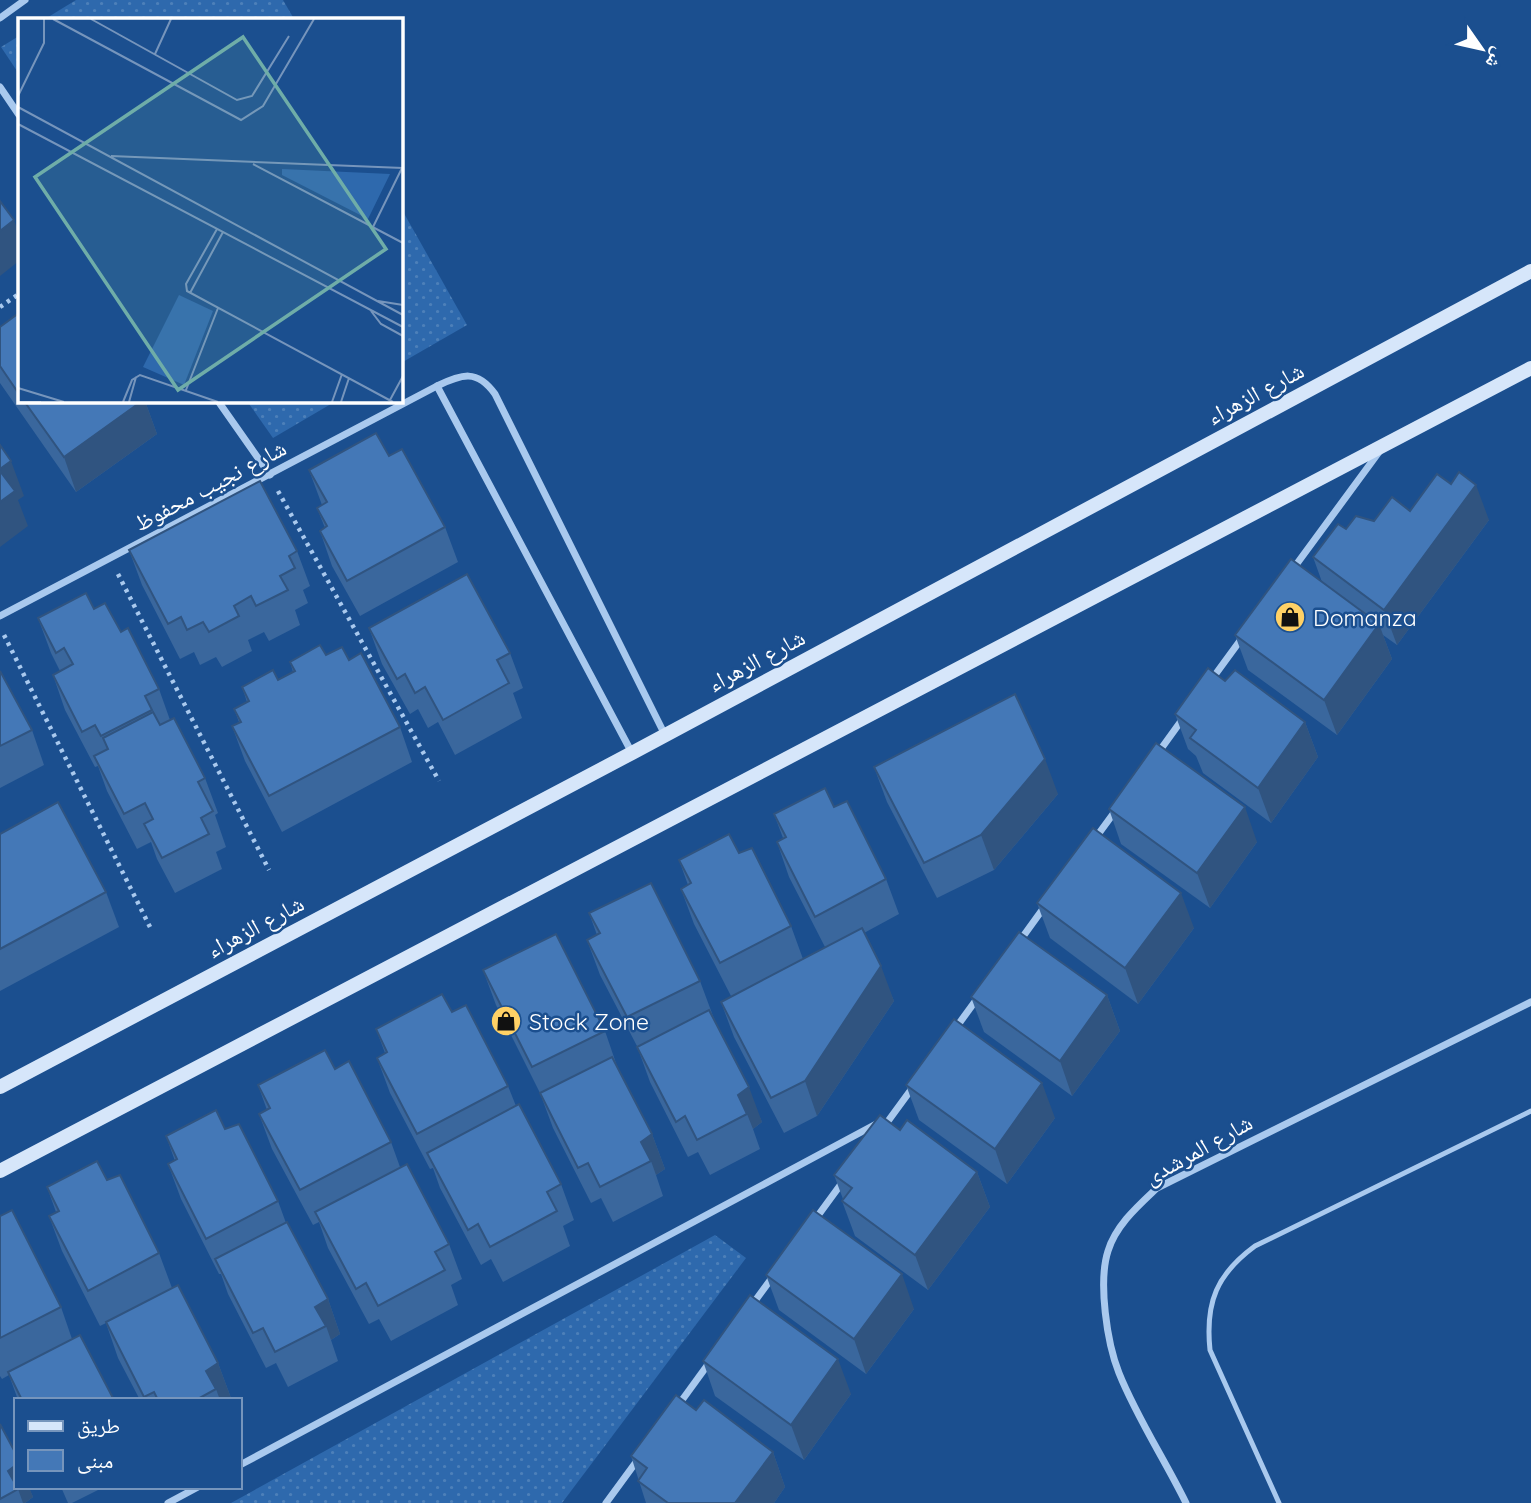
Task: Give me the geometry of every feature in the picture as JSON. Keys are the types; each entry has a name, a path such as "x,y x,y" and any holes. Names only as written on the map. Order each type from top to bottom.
{"main road":[{"name":"شارع الزهراء","path":"0,1087 632,753 1531,271"},
{"path":"0,1171 1531,368"}],"street":[{"path":"0,18 25,0"},
{"path":"0,87 18,114"},
{"name":"شارع نجيب محفوظ","path":"0,617 438,386 458,376 473,376 486,382 495,394 665,734"},
{"path":"438,386 632,753"},
{"path":"219,402 270,475"},
{"path":"1286,579 1385,445"},
{"path":"1204,691 1245,635"},
{"path":"1154,758 1187,713"},
{"path":"1088,848 1121,803"},
{"path":"1014,948 1047,904"},
{"path":"949,1038 982,993"},
{"name":"شارع المرشدى","path":"1186,1503 1118,1372 1104,1310 1102,1274 1108,1249 1126,1217 1157,1188 1531,1002"},
{"path":"875,1138 916,1083"},
{"path":"242,1464 891,1116"},
{"path":"810,1227 850,1171"},
{"path":"744,1315 777,1271"},
{"path":"671,1415 712,1359"},
{"path":"606,1503 647,1448"},
{"path":"168,1503 194,1489"}],"lane":[{"path":"1279,1503 1210,1350 1208,1326 1212,1302 1221,1280 1236,1260 1255,1246 1531,1111"}],"path":[{"path":"0,307 18,295"},
{"path":"270,475 439,781"},
{"path":"110,558 269,870"},
{"path":"0,628 152,931"}],"shaded area":[{"path":"76,0 283,0 293,18 47,18"},
{"path":"18,37 18,72 1,47"},
{"path":"402,210 467,325 402,362"},
{"path":"248,402 334,402 273,438"},
{"path":"715,1235 746,1258 562,1503 231,1503"}],"building":[{"path":"0,201 14,220 0,231"},
{"path":"18,314 18,393 0,366 0,327"},
{"path":"25,402 141,402 64,457"},
{"path":"376,433 389,456 402,449 445,527 347,581 320,531 327,526 317,508 327,502 309,470"},
{"path":"0,445 11,461 0,469"},
{"path":"0,471 15,491 0,502"},
{"path":"1459,472 1476,485 1384,610 1313,557 1338,524 1346,529 1356,516 1374,521 1392,497 1410,511 1437,474 1451,484"},
{"path":"260,481 297,551 289,556 295,568 280,576 288,590 256,606 251,596 234,606 239,616 209,632 203,622 187,630 181,617 168,624 129,550"},
{"path":"1291,559 1379,624 1324,700 1235,635"},
{"path":"467,574 510,653 497,660 509,683 443,720 425,687 415,693 405,674 397,679 369,628"},
{"path":"86,593 94,609 105,603 121,632 128,628 159,689 145,696 152,710 101,736 95,725 82,732 53,675 73,664 64,648 56,653 38,618"},
{"path":"320,645 326,655 342,647 349,660 361,653 400,727 269,796 232,726 241,722 234,709 249,701 242,687 273,670 278,680 295,671 290,662"},
{"path":"1208,668 1225,681 1235,670 1305,722 1258,788 1190,738 1196,730 1175,714"},
{"path":"0,671 32,730 0,746"},
{"path":"1015,694 1045,759 981,835 924,863 874,767"},
{"path":"153,712 160,725 174,718 205,778 198,782 213,811 201,818 209,834 162,858 144,824 153,819 145,803 124,814 94,756 108,749 103,738"},
{"path":"1156,743 1245,807 1197,873 1109,809"},
{"path":"825,788 834,807 847,801 886,879 815,917 777,842 786,837 774,814"},
{"path":"58,802 106,892 0,949 0,834"},
{"path":"1093,828 1181,893 1125,968 1037,903"},
{"path":"729,834 739,853 752,848 791,926 720,963 681,889 691,883 679,860"},
{"path":"651,883 700,981 627,1017 587,940 600,933 589,913"},
{"path":"862,928 881,966 805,1081 771,1098 721,1002"},
{"path":"1019,932 1107,995 1060,1061 971,997"},
{"path":"556,934 605,1031 532,1067 483,970"},
{"path":"442,994 452,1012 466,1005 508,1086 417,1134 377,1058 387,1052 376,1029"},
{"path":"709,1010 749,1087 738,1095 747,1114 697,1140 685,1116 676,1122 637,1047"},
{"path":"954,1019 1042,1083 995,1149 906,1085"},
{"path":"325,1050 335,1069 349,1061 391,1142 300,1190 259,1114 270,1108 258,1085"},
{"path":"612,1057 652,1134 641,1142 651,1161 600,1187 588,1163 578,1168 540,1093"},
{"path":"519,1104 561,1184 547,1192 557,1211 490,1247 478,1224 468,1230 427,1153"},
{"path":"216,1110 225,1129 239,1124 278,1201 206,1239 168,1164 177,1159 166,1136"},
{"path":"880,1115 900,1130 907,1120 977,1172 915,1255 842,1201 852,1188 834,1175"},
{"path":"97,1161 107,1180 120,1175 159,1253 88,1291 49,1216 59,1211 47,1187"},
{"path":"407,1164 449,1244 435,1252 445,1270 378,1306 366,1283 356,1289 315,1212"},
{"path":"12,1210 61,1307 0,1338 0,1216"},
{"path":"813,1210 902,1274 854,1339 766,1275"},
{"path":"287,1222 328,1299 315,1307 326,1326 275,1352 263,1328 253,1333 215,1259"},
{"path":"178,1285 218,1363 206,1371 216,1389 200,1398 157,1398 154,1392 144,1397 106,1322"},
{"path":"750,1295 838,1359 791,1425 703,1361"},
{"path":"80,1335 113,1398 21,1398 8,1372"},
{"path":"676,1395 696,1410 704,1400 773,1452 735,1503 668,1503 638,1481 647,1468 631,1456"},
{"path":"0,1424 14,1450 14,1466 8,1471 14,1482 14,1489 18,1489 0,1499"}],"place":[{"name":"Domanza","path":"1290,617"},
{"name":"Stock Zone","path":"506,1021"}]}
